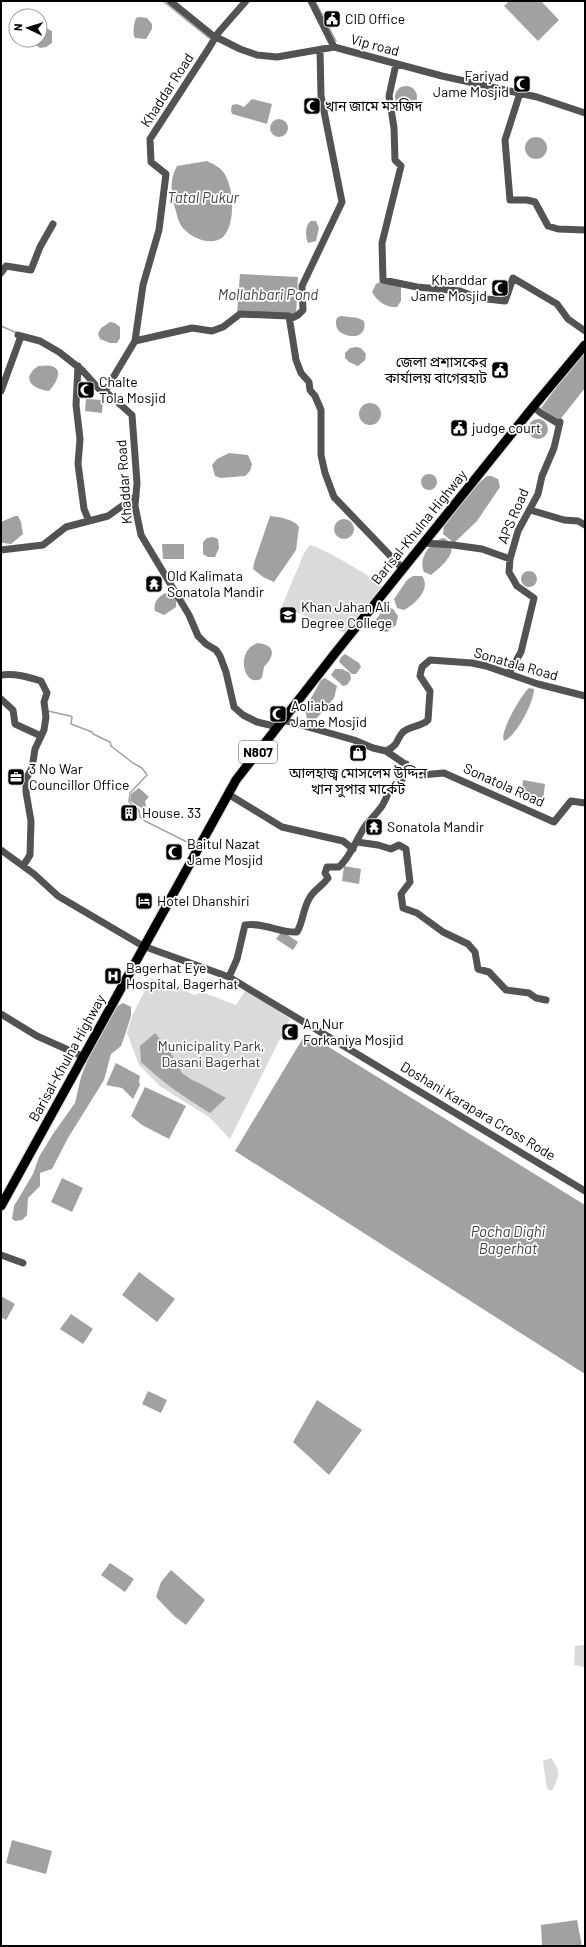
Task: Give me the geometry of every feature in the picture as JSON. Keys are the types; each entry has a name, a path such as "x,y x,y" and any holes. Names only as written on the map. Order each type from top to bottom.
{"highway":[{"name":"Barisal-Khulna Highway","path":"1,1206 84,1057 143,946 236,780 403,569 533,407 585,345"}],"street":[{"name":"Vip road","path":"170,1 215,36 257,55 277,57 334,47 396,64 520,93 585,113"},
{"name":"Khaddar Road","path":"135,342 143,285 160,230 166,174 151,162 150,139 209,48 215,36 246,1"},
{"path":"311,1 334,47"},
{"path":"290,319 298,315 303,310 302,286 342,202 321,96 320,50"},
{"path":"396,64 389,96 394,128 395,160 401,166 382,243 383,280 416,287 460,291 478,298 505,302 514,278 556,304 568,319 585,331"},
{"path":"520,93 505,140 510,200 527,200 535,202 548,226 558,229 585,230"},
{"path":"1,273 6,266 31,270 40,246 53,224"},
{"path":"105,391 135,342 192,328 212,331 223,327 240,314 289,316 296,360 301,373 308,382 310,390 315,396 321,410 321,455 325,473 334,497 403,569"},
{"name":"Khaddar Road","path":"1,391 20,335 51,346 78,366 99,389 105,391 132,415 134,423 136,517 141,535 188,615 198,636 206,644 216,650 220,656 226,672 234,707 243,715 257,722 281,723"},
{"path":"78,366 76,405 80,439 78,464 84,509 89,521"},
{"name":"APS Road","path":"424,543 453,545 482,550 510,559 518,531 538,494 542,476 554,448 560,423 540,413 533,407"},
{"path":"1,550 43,545 66,527 108,516 136,496"},
{"path":"530,510 564,520 578,521 585,525"},
{"path":"509,673 521,652 534,598 517,586 509,572 510,559"},
{"name":"Sonatala Road","path":"386,751 398,744 402,733 415,724 420,725 428,720 430,691 420,676 422,667 428,661 472,663 509,673 538,684 585,696"},
{"path":"1,675 9,674 41,681 47,693 44,702 46,717 44,730 33,756 32,768 26,779 26,792 31,821 30,854 23,866"},
{"path":"1,698 13,710 15,724 41,736"},
{"path":"281,723 354,740 373,748 386,751"},
{"name":"Sonatola Road","path":"386,751 421,775 444,772 554,822 571,802 585,803"},
{"path":"229,977 237,959 246,925 253,923 274,927 288,933 297,932 301,925 308,899 315,889 322,887 328,878 324,873 327,867 339,867 355,845 366,825 382,806 394,784 402,780 406,764"},
{"path":"228,794 282,827 355,845 378,845 391,849 399,845 406,848 410,882 401,894 403,908 417,913 444,932 468,944 474,952 478,969 490,972 506,990 529,993 536,998 546,1000"},
{"name":"Doshani Karapara Cross Rode","path":"1,850 23,866 58,896 143,946 229,977 585,1191"},
{"path":"1,1014 37,1036 84,1057"},
{"path":"1,1255 23,1263"}],"green space":[{"path":"310,545 347,563 381,586 381,589 345,633 282,606 304,553"},
{"name":"Municipality Park, Dasani Bagerhat","path":"151,978 195,995 202,992 236,1005 247,988 290,1019 230,1139 209,1117 161,1087 139,1065 127,1033 133,1014"},
{"path":"585,1645 584,1667 574,1665 575,1646"},
{"path":"551,1758 558,1771 558,1777 552,1791 547,1789 543,1761"}],"water":[{"path":"509,1 541,1 559,20 538,41 504,6"},
{"path":"136,18 147,18 152,24 152,29 146,39 135,38 134,36 135,20"},
{"path":"48,29 52,31 52,43 48,46"},
{"path":"406,86 414,89 417,97 414,105 406,108 398,105 395,97 398,89"},
{"path":"252,99 272,104 267,124 232,114 232,105 237,104 244,107"},
{"path":"279,119 285,122 288,128 285,134 279,137 273,134 270,128 273,122"},
{"path":"536,137 544,140 547,148 544,156 536,159 528,156 525,148 528,140"},
{"name":"Tatal Pukur","path":"207,161 218,167 224,173 232,196 232,215 230,224 223,237 213,241 196,238 182,227 174,206 172,194 172,182 174,171 177,166"},
{"path":"311,221 316,221 319,228 316,241 308,243 306,231"},
{"name":"Mollahbari Pond","path":"240,274 298,277 296,317 237,313"},
{"path":"383,280 401,287 401,301 397,307 382,303 372,292 376,284"},
{"path":"341,316 358,318 364,321 363,332 355,336 341,333 337,329 336,320"},
{"path":"110,322 115,323 120,327 120,338 117,343 110,343 100,339 98,334 101,328"},
{"path":"350,348 361,348 366,354 365,360 358,366 349,362 345,358 345,353"},
{"path":"585,349 585,388 559,421 541,408"},
{"path":"38,366 51,366 57,370 58,377 49,391 34,386 29,379 30,375"},
{"path":"86,399 103,400 102,413 85,411"},
{"path":"370,403 378,406 381,414 378,422 370,425 362,422 359,414 362,406"},
{"path":"534,419 542,419 548,425 548,433 542,439 534,439 528,433 528,425"},
{"path":"229,453 248,455 252,464 250,471 245,476 221,478 215,476 212,465 217,459"},
{"path":"429,474 435,476 437,482 435,488 429,490 423,488 421,482 423,476"},
{"path":"487,476 498,479 500,487 477,521 454,543 443,534 444,526 475,486"},
{"path":"18,516 21,522 23,534 11,544 3,543 1,541 1,522"},
{"path":"270,516 290,520 299,527 296,550 274,582 263,577 253,569"},
{"path":"344,519 351,522 354,529 351,536 344,539 337,536 334,529 337,522"},
{"path":"213,537 218,539 219,548 215,557 208,557 203,554 203,542 207,538"},
{"path":"444,538 450,542 452,547 448,558 440,568 431,575 424,572 423,562 426,551 434,543"},
{"path":"162,544 184,544 184,559 163,559"},
{"path":"526,571 532,571 537,576 535,585 532,587 526,587 521,582 521,576"},
{"path":"413,576 422,576 425,581 423,591 417,600 408,608 404,610 397,608 394,599 407,580"},
{"path":"166,593 171,594 176,599 176,607 164,615 155,611 155,603 158,598"},
{"path":"385,607 393,609 398,616 396,625 387,632 380,631 375,621"},
{"path":"258,643 265,644 270,647 272,655 264,667 261,679 255,680 250,678 246,673 244,659 246,652"},
{"path":"345,654 359,663 361,667 356,674 352,674 339,662 341,657"},
{"path":"335,669 342,669 350,673 351,679 347,685 343,686 331,675"},
{"path":"325,678 337,686 334,698 317,718 314,720 307,719 305,709 321,680"},
{"path":"529,688 534,689 528,710 514,733 504,741 503,737 505,730 516,706"},
{"path":"523,780 545,784 543,800 521,799"},
{"path":"139,788 149,797 145,801 146,807 143,809 130,801 131,794"},
{"path":"344,866 361,869 359,884 342,881"},
{"path":"282,931 298,942 293,950 276,939"},
{"path":"123,1003 131,1007 131,1016 121,1046 111,1054 104,1080 68,1138 52,1169 40,1173 40,1186 28,1198 27,1215 22,1220 15,1221 12,1219 14,1206 33,1174 39,1157 75,1103 81,1077 90,1054 116,1007"},
{"path":"155,1033 169,1050 182,1073 226,1098 210,1113 174,1089 141,1062 140,1046"},
{"name":"Pocha Dighi Bagerhat","path":"306,1033 585,1205 585,1374 235,1151"},
{"path":"116,1063 140,1076 140,1085 133,1099 122,1088 106,1085"},
{"path":"145,1087 186,1106 169,1139 142,1125 131,1116"},
{"path":"62,1178 83,1188 72,1212 51,1202"},
{"path":"139,1272 175,1299 157,1322 122,1295"},
{"path":"1,1296 15,1304 6,1320 1,1317"},
{"path":"71,1314 93,1329 83,1344 60,1329"},
{"path":"148,1391 167,1400 161,1413 142,1404"},
{"path":"317,1400 362,1430 329,1475 293,1442"},
{"path":"110,1563 134,1579 125,1592 101,1575"},
{"path":"171,1570 205,1600 186,1625 174,1616 156,1597 161,1582"},
{"path":"12,1840 52,1851 46,1874 6,1863"},
{"path":"577,1920 582,1946 542,1946 541,1925"}],"waterway":[{"path":"163,1 209,38"},
{"path":"315,1 336,41"},
{"path":"1,326 17,333"},
{"path":"48,711 72,717 71,724 92,732 93,734 110,742 111,746 142,768 147,775 130,793 129,802 139,810 140,817 145,821 195,846"}],"place":[{"name":"CID Office","path":"332,19"},
{"name":"Fariyad Jame Mosjid","path":"522,84"},
{"name":"খান জামে মসজিদ","path":"312,106"},
{"name":"Kharddar Jame Mosjid","path":"500,288"},
{"name":"জেলা প্রশাসকের কার্যালয় বাগেরহাট","path":"500,370"},
{"name":"Chalte Tola Mosjid","path":"86,390"},
{"name":"judge court","path":"459,428"},
{"name":"Old Kalimata Sonatola Mandir","path":"154,584"},
{"name":"Khan Jahan Ali Degree College","path":"288,615"},
{"name":"Aoliabad Jame Mosjid","path":"278,714"},
{"name":"আলহাজ্ব মোসলেম উদ্দিন খান সুপার মার্কেট","path":"358,753"},
{"name":"3 No War Councillor Office","path":"16,777"},
{"name":"House. 33","path":"129,813"},
{"name":"Sonatola Mandir","path":"374,827"},
{"name":"Baitul Nazat Jame Mosjid","path":"174,852"},
{"name":"Hotel Dhanshiri","path":"144,901"},
{"name":"Bagerhat Eye Hospital, Bagerhat","path":"113,976"},
{"name":"An Nur Forkaniya Mosjid","path":"290,1032"}]}
